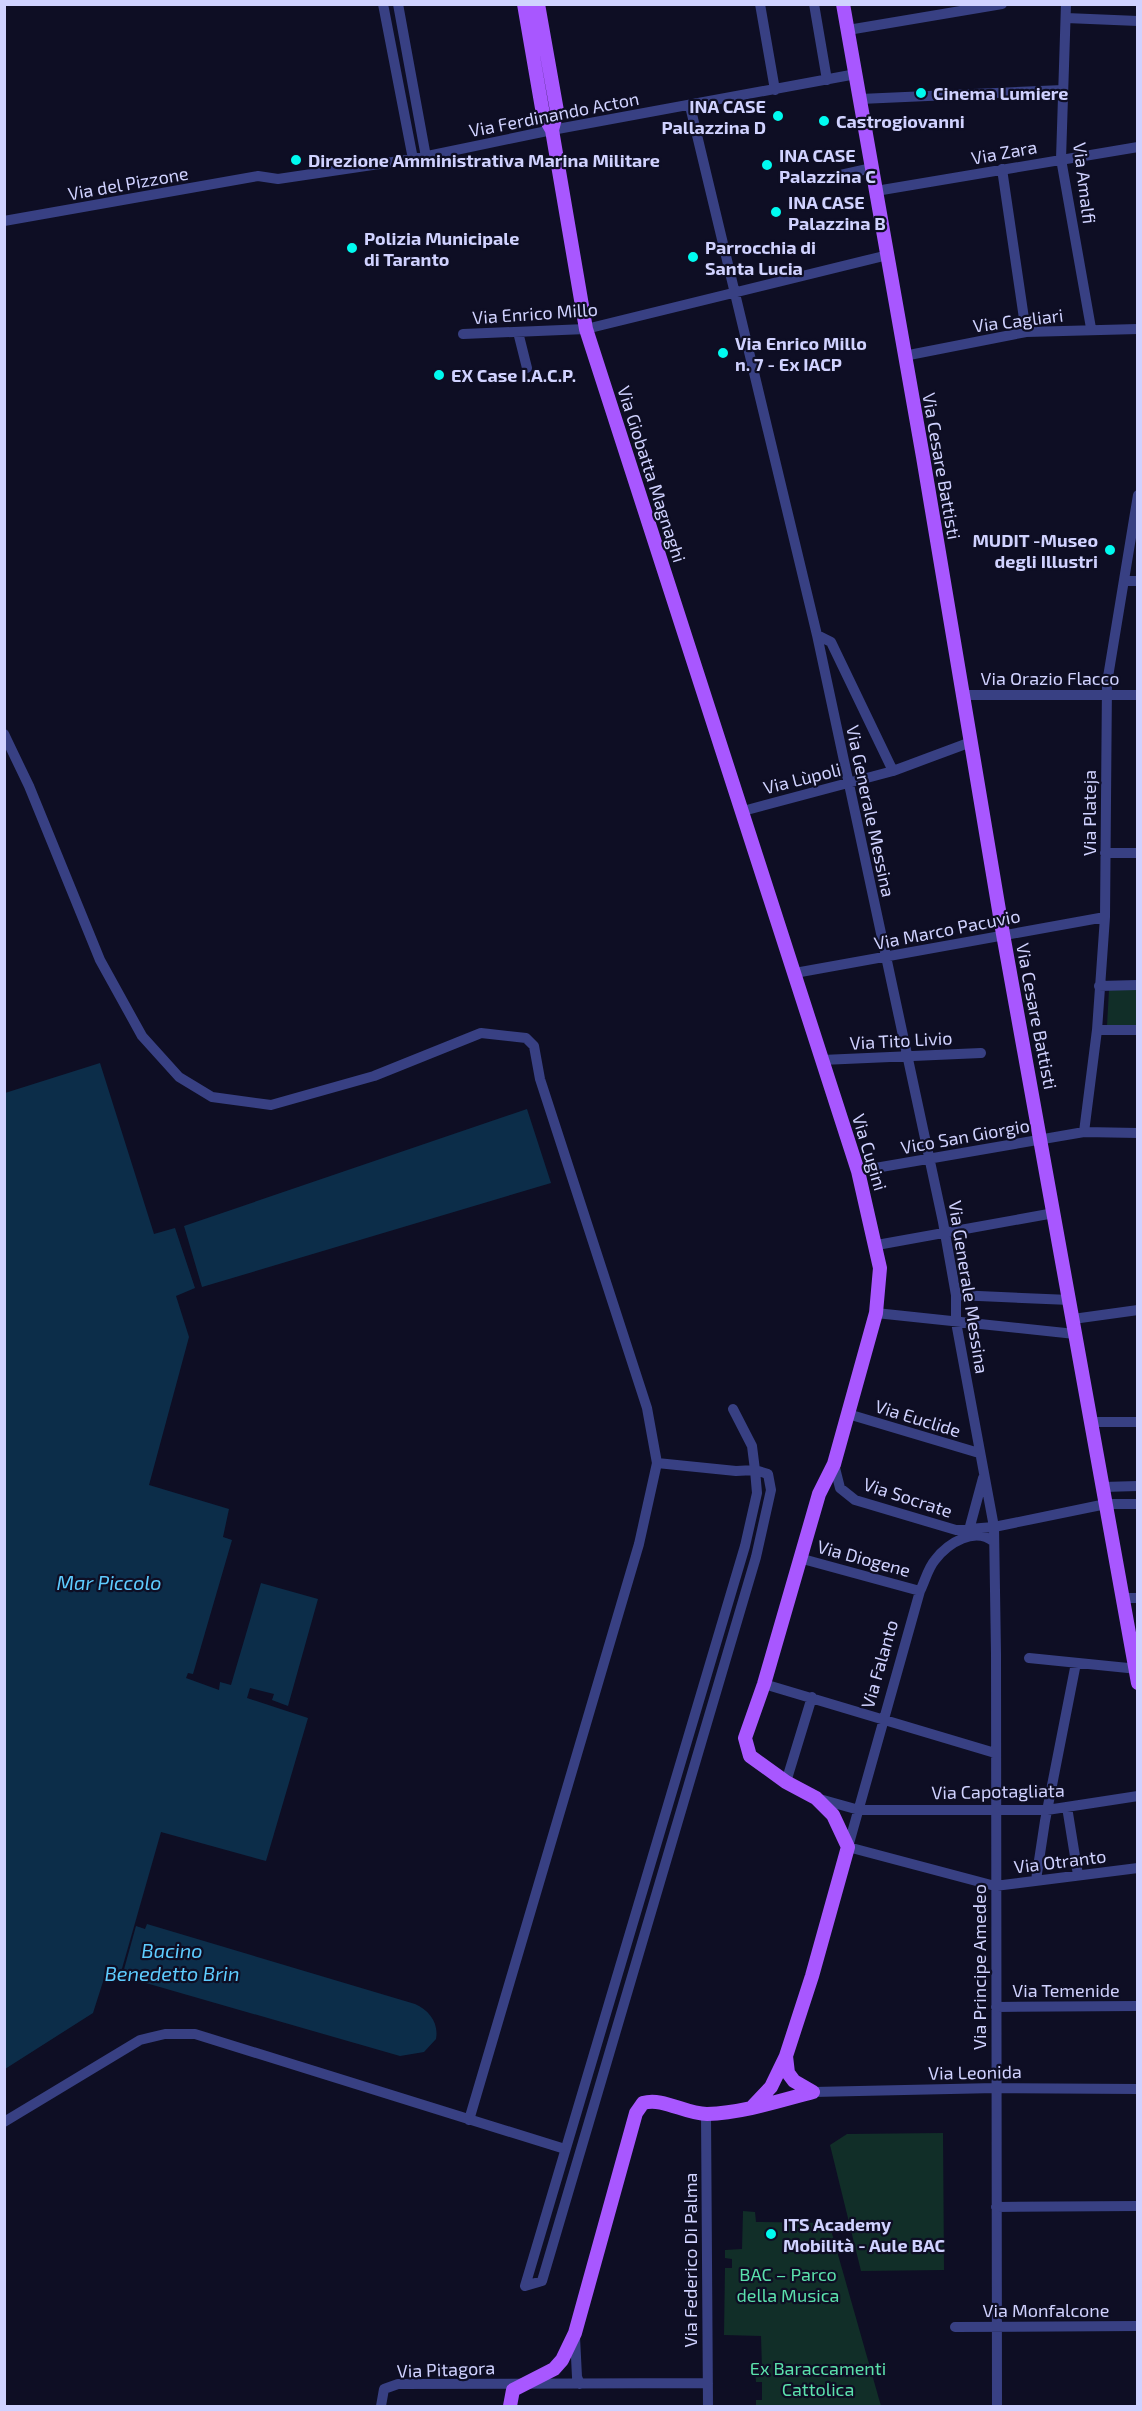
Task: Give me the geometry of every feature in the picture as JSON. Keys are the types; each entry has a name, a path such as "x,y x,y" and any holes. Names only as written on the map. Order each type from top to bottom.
{"main road":[{"name":"Via Giobatta Magnaghi","path":"524,4 543,114 552,130 586,329 744,817"},
{"name":"Via Giobatta Magnaghi","path":"538,4 557,111 552,130"},
{"name":"Via Cesare Battisti","path":"843,4 923,457 1003,934 1137,1673"},
{"name":"Via Cugini","path":"744,817 858,1171 877,1245 880,1268 876,1313 834,1464 819,1494 764,1684 745,1738 750,1756 786,1782 816,1798"},
{"path":"816,1798 833,1815 848,1847"},
{"name":"Via Falanto","path":"753,2106 771,2087 786,2056 812,1976 848,1847"},
{"path":"786,2056 788,2073 794,2082 813,2092"},
{"path":"510,2406 512,2391 554,2369 562,2360 575,2334 636,2113 643,2103 652,2100 706,2114 762,2106 813,2092"}],"street":[{"path":"383,4 413,159"},
{"path":"398,4 426,157"},
{"path":"760,4 775,90"},
{"path":"814,4 827,80"},
{"path":"848,30 1002,4"},
{"name":"Via Amalfi","path":"1066,4 1061,159 1091,328"},
{"path":"1066,18 1137,21"},
{"name":"Via Ferdinando Acton","path":"258,176 278,179 426,157 552,130 856,74"},
{"path":"861,99 1063,90"},
{"name":"Via Generale Messina","path":"690,106 817,635 908,1056 945,1233 956,1295 956,1322 994,1527"},
{"name":"Via Zara","path":"876,191 1137,147"},
{"path":"836,176 872,168"},
{"path":"1002,169 1026,332"},
{"name":"Via del Pizzone","path":"4,221 258,176"},
{"name":"Via Enrico Millo","path":"463,334 519,337 586,329 888,255"},
{"name":"Via Cagliari","path":"904,356 1026,332 1091,328 1137,329"},
{"name":"Via Enrico Millo","path":"519,337 527,368"},
{"name":"Via Plateja","path":"1084,1132 1097,1030 1105,917 1106,695 1137,495"},
{"path":"1124,581 1137,581"},
{"path":"817,635 831,642 893,771"},
{"name":"Via Orazio Flacco","path":"963,695 1137,695"},
{"path":"4,734 29,786 100,960 142,1036 178,1077 212,1098 271,1105 374,1076 481,1033 526,1038 534,1046 540,1079 647,1408 657,1463 639,1544 469,2120"},
{"name":"Via Lùpoli","path":"744,817 893,771 971,742"},
{"path":"1105,853 1137,853"},
{"name":"Via Marco Pacuvio","path":"795,973 1105,917"},
{"path":"1099,986 1137,985"},
{"path":"1097,1030 1137,1030"},
{"name":"Via Tito Livio","path":"822,1060 981,1053"},
{"name":"Vico San Giorgio","path":"858,1171 1084,1132 1137,1133"},
{"path":"877,1245 1054,1213"},
{"path":"956,1295 1070,1300"},
{"path":"1072,1319 1137,1310"},
{"path":"876,1313 1075,1334"},
{"path":"657,1463 736,1471 755,1470 768,1474 771,1490 756,1557 542,2281 525,2286 745,1546 757,1493 755,1470 752,1446 733,1409"},
{"name":"Via Euclide","path":"848,1413 980,1453"},
{"path":"1091,1422 1137,1422"},
{"name":"Via Socrate","path":"834,1464 840,1488 855,1500 940,1526 969,1530 994,1527"},
{"path":"969,1530 983,1475"},
{"path":"1102,1487 1137,1486"},
{"path":"994,1527 1106,1504 1137,1504"},
{"path":"940,1526 945,1538 945,1550"},
{"name":"Via Principe Amedeo","path":"994,1527 997,2406"},
{"name":"Via Falanto","path":"848,1847 920,1591 934,1561 959,1540 980,1535 994,1542"},
{"name":"Via Diogene","path":"799,1558 920,1591"},
{"path":"1122,1598 1137,1598"},
{"path":"1029,1658 1137,1673"},
{"path":"1036,1880 1047,1810 1076,1663"},
{"path":"764,1684 995,1753"},
{"path":"786,1782 812,1697"},
{"name":"Via Capotagliata","path":"816,1798 859,1810 1047,1810 1137,1796"},
{"path":"1067,1807 1078,1875"},
{"name":"Via Otranto","path":"848,1847 995,1886 1137,1868"},
{"name":"Via Temenide","path":"996,2007 1137,2006"},
{"path":"4,2122 140,2040 165,2034 195,2034 565,2149"},
{"name":"Via Leonida","path":"813,2092 996,2088 1137,2089"},
{"name":"Via Federico Di Palma","path":"706,2114 708,2406"},
{"path":"996,2207 1137,2206"},
{"name":"Via Monfalcone","path":"955,2327 1137,2326"},
{"path":"575,2334 577,2377 580,2384"},
{"path":"526,2383 708,2383"},
{"name":"Via Pitagora","path":"381,2406 384,2390 398,2384 526,2383"}],"green space":[{"path":"1137,989 1137,1026 1107,1026 1109,990"},
{"path":"943,2133 944,2270 861,2271 830,2145 847,2134"},
{"name":"BAC – Parco della Musica","path":"743,2211 755,2212 756,2222 829,2223 881,2406 756,2406 756,2400 762,2400 762,2382 756,2382 755,2368 762,2368 761,2336 724,2335 725,2268 732,2268 732,2259 725,2258 725,2250 742,2249"}],"water":[{"name":"Mar Piccolo","path":"100,1063 154,1234 175,1228 195,1288 176,1296 189,1337 149,1485 229,1509 223,1537 232,1540 193,1674 188,1673 186,1678 219,1690 220,1682 231,1685 261,1583 318,1599 288,1706 272,1700 274,1694 250,1688 247,1698 308,1718 266,1861 161,1832 121,1972 107,1969 93,2013 5,2069 5,1093"},
{"path":"527,1109 551,1183 202,1287 184,1226"},
{"name":"Bacino Benedetto Brin","path":"147,1924 415,2004 432,2018 437,2033 436,2039 424,2052 400,2056 132,1979 132,1975 123,1973 136,1926 145,1929"}],"place":[{"name":"Cinema Lumiere","path":"921,93"},
{"name":"INA CASE Pallazzina D","path":"778,116"},
{"name":"Castrogiovanni","path":"824,121"},
{"name":"Direzione Amministrativa Marina Militare","path":"296,160"},
{"name":"INA CASE Palazzina C","path":"767,165"},
{"name":"INA CASE Palazzina B","path":"776,212"},
{"name":"Polizia Municipale di Taranto","path":"352,248"},
{"name":"Parrocchia di Santa Lucia","path":"693,257"},
{"name":"Via Enrico Millo n. 7 - Ex IACP","path":"723,353"},
{"name":"EX Case I.A.C.P.","path":"439,375"},
{"name":"MUDIT -Museo degli Illustri","path":"1110,550"},
{"name":"ITS Academy Mobilità - Aule BAC","path":"771,2234"}],"park label":[{"name":"Ex Baraccamenti Cattolica","path":"818,2378"}]}
